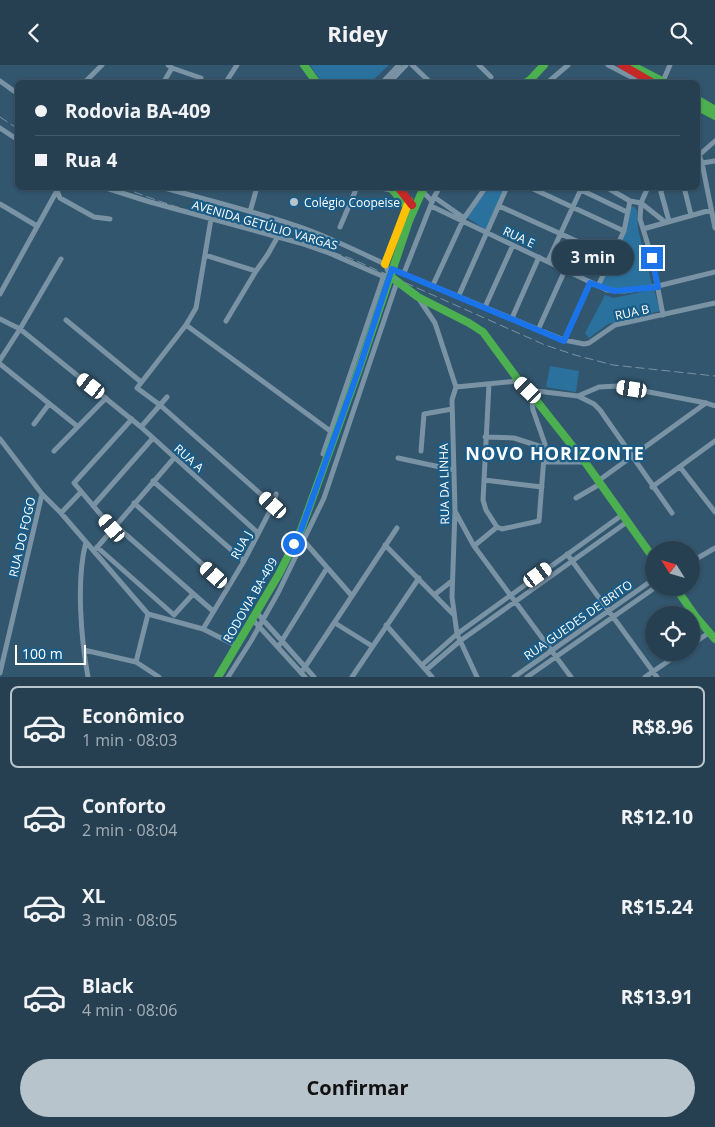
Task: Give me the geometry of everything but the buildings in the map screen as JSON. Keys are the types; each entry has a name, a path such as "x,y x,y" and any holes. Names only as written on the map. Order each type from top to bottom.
{"main road":[{"path":"304,65 315,80"},
{"path":"526,80 538,65"},
{"path":"530,80 544,65"},
{"path":"622,65 639,80"},
{"path":"631,65 660,80"},
{"path":"700,101 715,110"},
{"path":"700,108 715,117"},
{"path":"395,190 410,210"},
{"path":"385,264 410,210 422,190"},
{"name":"RODOVIA BA-409","path":"218,677 280,574 301,530 410,210"},
{"path":"389,275 418,297 469,323 483,333 584,462 645,546"},
{"path":"681,596 715,639"}],"street":[{"path":"87,80 102,65"},
{"path":"227,80 237,65"},
{"path":"385,80 399,65"},
{"path":"392,80 406,65"},
{"path":"412,65 428,80"},
{"path":"479,65 491,77"},
{"path":"550,80 568,65"},
{"path":"608,65 639,80"},
{"path":"665,80 670,65"},
{"path":"165,80 170,67 201,78"},
{"path":"0,81 15,92"},
{"path":"0,128 15,138"},
{"path":"700,153 715,141"},
{"path":"700,159 712,206 715,228"},
{"path":"702,163 715,161"},
{"path":"0,294 57,190"},
{"path":"58,190 60,198 94,217 110,219"},
{"name":"AVENIDA GETÚLIO VARGAS","path":"113,190 300,243 389,275"},
{"name":"AVENIDA GETÚLIO VARGAS","path":"171,190 319,234 385,264"},
{"path":"191,190 193,196"},
{"path":"250,212 256,190"},
{"path":"340,227 356,190"},
{"name":"RUA E","path":"424,190 432,201 486,233 548,261 590,283 614,291 658,287 715,272"},
{"path":"404,273 432,201 438,190"},
{"path":"433,285 463,220 484,190"},
{"path":"459,295 506,190"},
{"path":"536,190 624,231"},
{"path":"548,261 581,190"},
{"path":"583,190 627,212"},
{"path":"612,190 630,201 641,203 666,221"},
{"path":"647,190 641,203 640,219 658,287 663,315"},
{"path":"661,190 666,221"},
{"path":"685,190 690,215"},
{"path":"432,201 463,220"},
{"path":"598,286 624,231 630,201"},
{"path":"0,204 37,226"},
{"path":"499,206 612,257"},
{"path":"643,229 690,215 712,206"},
{"path":"66,320 141,381 186,325 196,309 210,219"},
{"path":"226,321 277,238"},
{"path":"485,307 513,245"},
{"path":"205,255 256,271"},
{"path":"512,318 538,257"},
{"path":"0,359 61,259"},
{"path":"385,264 389,275"},
{"path":"538,330 565,270"},
{"name":"RUA B","path":"389,275 404,273 564,341 584,344 589,343 615,325 715,303"},
{"path":"228,677 263,620 324,497 397,282"},
{"path":"564,341 590,283"},
{"name":"RUA DA LINHA","path":"418,297 435,323 456,387 453,395 452,409 455,510 452,581 454,615 457,634 477,677"},
{"name":"RUA A","path":"0,319 20,329 132,419 258,533"},
{"path":"186,325 333,433 323,453"},
{"path":"0,364 77,426"},
{"name":"RUA A","path":"141,381 137,388 160,405 273,505"},
{"path":"456,387 519,381"},
{"path":"489,384 485,437 484,505 497,527 502,529 538,521 545,448 544,437 533,410 530,392 578,396 597,407 672,513"},
{"path":"578,396 599,387 618,386 715,406"},
{"path":"141,427 167,397"},
{"path":"54,451 106,398"},
{"path":"576,497 706,403"},
{"path":"34,423 49,404"},
{"path":"421,451 424,414 452,409"},
{"path":"132,419 74,483 113,527 213,611"},
{"path":"485,437 514,438 545,448"},
{"path":"93,506 153,438"},
{"path":"0,439 42,493 86,542 174,615"},
{"path":"652,487 715,441"},
{"path":"96,549 174,458"},
{"path":"398,458 454,470"},
{"path":"544,462 584,462"},
{"path":"680,467 715,512"},
{"path":"154,481 244,561"},
{"path":"484,481 542,487"},
{"path":"61,513 80,492"},
{"name":"RUA DO FOGO","path":"0,673 42,493"},
{"name":"RUA J","path":"203,629 244,561 273,505 276,494"},
{"path":"134,503 228,587"},
{"path":"455,510 474,546 571,677"},
{"path":"422,665 457,634 622,515"},
{"path":"426,670 460,641 628,522"},
{"path":"474,546 497,527"},
{"path":"303,675 305,667 397,528"},
{"path":"301,530 303,542 352,596"},
{"path":"86,542 83,555 82,612 84,650 88,677"},
{"path":"385,545 454,615"},
{"path":"700,557 715,548"},
{"path":"96,549 148,614 203,629 237,646"},
{"path":"567,554 657,677"},
{"path":"278,647 327,569"},
{"path":"352,677 419,578"},
{"path":"434,595 452,581"},
{"name":"RUA GUEDES DE BRITO","path":"514,677 645,585"},
{"path":"170,620 193,594"},
{"name":"RUA GUEDES DE BRITO","path":"527,677 645,595"},
{"path":"136,662 148,614"},
{"path":"255,617 263,620 314,677"},
{"path":"255,617 259,627 303,675"},
{"path":"335,623 372,646"},
{"path":"386,625 432,677"},
{"path":"700,639 710,632"},
{"path":"84,650 136,662 159,677"},
{"path":"645,677 668,661"}],"shaded area":[{"path":"310,65 389,65 373,80 320,80"},
{"path":"487,190 505,190 486,230 466,217"},
{"path":"631,207 637,210 638,229 652,284 617,291 601,285"},
{"path":"654,289 660,311 608,324 589,338 585,333 605,295 614,298"},
{"path":"550,366 579,371 576,392 546,387"}],"railway":[{"path":"0,117 15,127"},
{"path":"130,190 208,216 295,240 352,259 545,345 575,355 613,365 715,376"}],"traffic: fast":[{"path":"304,65 315,80"},
{"path":"530,80 544,65"},
{"path":"631,65 660,80"},
{"path":"700,101 715,110"},
{"path":"700,108 715,116"},
{"path":"393,190 408,208"},
{"path":"218,677 279,574 301,530 360,366 409,221 423,190"},
{"path":"390,276 418,297 483,332 519,381 585,462 645,546"},
{"path":"681,596 715,639"}],"traffic: slow":[{"path":"385,264 409,201"}],"traffic: jam":[{"path":"622,65 648,80"},
{"path":"400,190 412,205"}],"place":[{"name":"Colégio Coopeise","path":"294,202"}],"district":[{"name":"NOVO HORIZONTE","path":"555,453"}],"route":[{"path":"294,544 301,530 360,366 392,269 459,295 564,341 590,283 614,291 658,287 652,258"}]}
